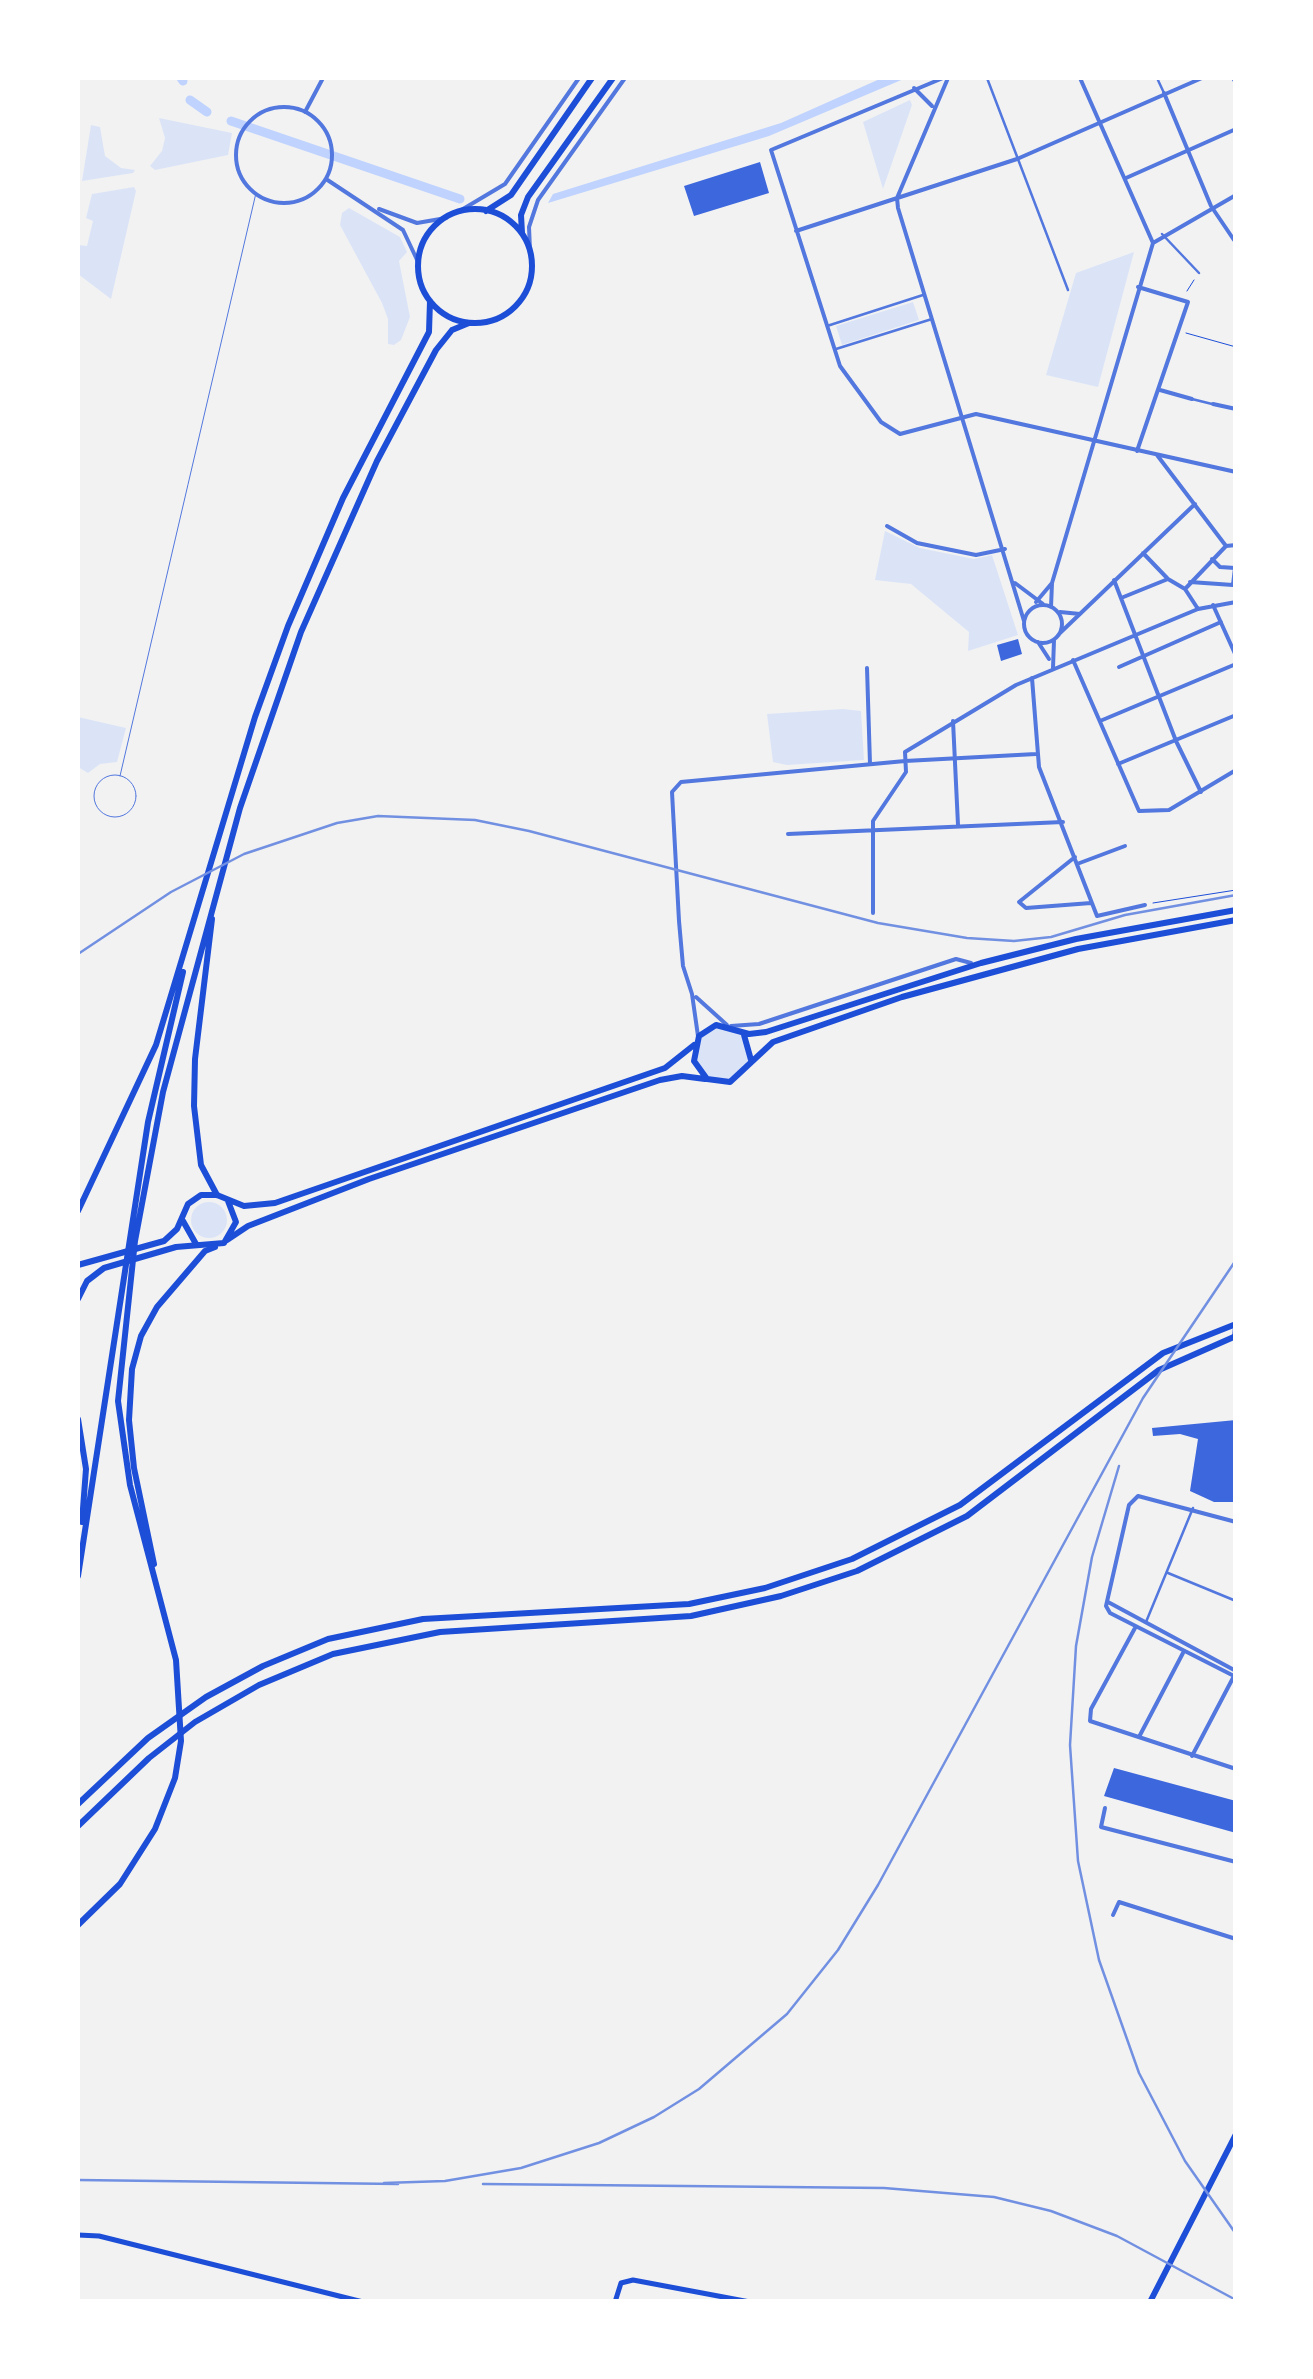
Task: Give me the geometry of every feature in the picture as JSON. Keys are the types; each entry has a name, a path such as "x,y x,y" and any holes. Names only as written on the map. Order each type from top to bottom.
{"main road":[{"path":"486,211 511,195 592,78"},
{"path":"522,234 521,215 528,197 613,78"},
{"path":"78,1210 156,1045 216,842 288,626 357,469 429,332 430,300 418,264 424,242 446,218 458,212 486,211 506,219 522,234 530,250 532,272 521,300 498,318 457,326 440,342 356,504 283,677 215,898 163,1092 132,1241"},
{"path":"430,300 447,316 469,322"},
{"path":"215,898 198,1025 194,1106 201,1165 218,1194 258,1206 665,1068 707,1029 729,1026 770,1031 976,964 1236,910"},
{"path":"78,1925 120,1884 138,1860 160,1818 179,1758 182,1692 134,1468 129,1403 132,1369 141,1336 156,1308 205,1251 240,1229 288,1210 660,1080 690,1076 712,1081 736,1080 759,1052 778,1040 939,986 1036,960 1236,920"},
{"path":"78,1576 148,1122 188,942"},
{"path":"739,1030 751,1046 749,1066"},
{"path":"696,1042 696,1066 712,1081"},
{"path":"78,1265 164,1241 197,1196 218,1194"},
{"path":"228,1200 236,1222 228,1240"},
{"path":"184,1212 187,1235 202,1246"},
{"path":"78,1299 88,1281 104,1268 176,1247 215,1246"},
{"path":"128,1270 119,1358 120,1433 164,1609"},
{"path":"78,1804 168,1723 217,1690 328,1639 397,1622 689,1604 766,1588 852,1560 960,1505 1163,1354 1236,1320"},
{"path":"78,1826 177,1735 225,1703 333,1654 388,1640 691,1616 768,1600 856,1571 967,1516 1159,1370 1236,1338"},
{"path":"78,1419 86,1470 78,1564"},
{"path":"1150,2302 1236,2134"},
{"path":"78,2234 363,2302"},
{"path":"615,2302 617,2289 634,2280 744,2301"}],"street":[{"path":"305,112 323,78"},
{"path":"458,212 505,184 579,78"},
{"path":"530,250 529,227 538,200 625,78"},
{"path":"945,78 772,150 840,366 880,422 900,434 976,414 1236,472"},
{"path":"945,78 897,198 1015,583 1025,630 1038,642 1054,668"},
{"path":"987,78 1068,290"},
{"path":"1080,78 1154,243"},
{"path":"1157,78 1211,206 1234,240"},
{"path":"796,231 1017,158 1202,78"},
{"path":"914,88 932,106"},
{"path":"275,108 305,112 324,129 332,153 326,178 309,196 295,202 274,202 256,194 237,163 248,123 275,108"},
{"path":"1124,178 1236,130"},
{"path":"326,178 406,234 418,264"},
{"path":"1048,606 1138,287 1154,243 1162,234 1236,195"},
{"path":"370,206 411,222 446,218"},
{"path":"1162,234 1199,273"},
{"path":"1137,451 1180,331 1185,301 1138,287"},
{"path":"827,326 925,295"},
{"path":"835,350 932,319"},
{"path":"1160,390 1236,409"},
{"path":"1157,456 1226,546"},
{"path":"1051,660 1054,640 1060,633 1195,504"},
{"path":"887,526 917,543 976,555 1004,548"},
{"path":"1185,590 1226,546 1236,545"},
{"path":"1143,552 1168,579 1185,590 1198,609"},
{"path":"1190,582 1233,585 1235,568 1220,567 1212,559"},
{"path":"1122,598 1168,579"},
{"path":"1114,580 1176,741 1202,792"},
{"path":"1015,583 1058,612 1080,614"},
{"path":"1024,621 1052,583"},
{"path":"873,913 875,816 906,772 906,752 953,721 1054,668 1198,609 1236,602"},
{"path":"1213,605 1236,656"},
{"path":"1033,608 1048,606"},
{"path":"1058,612 1060,633"},
{"path":"1119,667 1221,622"},
{"path":"1038,642 1054,640"},
{"path":"1072,660 1139,810 1169,810 1236,770"},
{"path":"1100,721 1236,664"},
{"path":"868,668 870,764"},
{"path":"1032,678 1036,754 1097,916 1144,905"},
{"path":"1118,764 1236,714"},
{"path":"953,721 958,825"},
{"path":"696,1042 700,1028 683,966 672,792 680,782 775,771 1036,754"},
{"path":"788,834 1062,822"},
{"path":"1078,864 1126,846"},
{"path":"1075,857 1019,902 1026,908 1092,902"},
{"path":"692,994 729,1026 759,1024 956,959 976,964"},
{"path":"1236,1320 1236,1338"},
{"path":"1235,1675 1107,1610 1107,1600 1129,1505 1142,1495 1236,1520"},
{"path":"1146,1624 1193,1508"},
{"path":"1168,1572 1236,1600"},
{"path":"1107,1600 1235,1675"},
{"path":"1136,1626 1090,1714 1091,1724 1236,1769"},
{"path":"1139,1738 1184,1650"},
{"path":"1192,1756 1235,1675"},
{"path":"1105,1808 1100,1827 1236,1862"},
{"path":"1114,1915 1118,1902 1236,1938"}],"lane":[{"path":"120,776 256,194"},
{"path":"120,776 132,784 136,797 130,810 112,817 96,805 94,792 101,780 120,776"}],"path":[{"path":"1185,301 1199,273"},
{"path":"1180,331 1236,347"},
{"path":"1144,905 1236,890"}],"shaded area":[{"path":"910,100 912,105 883,189 863,122"},
{"path":"159,118 232,133 228,155 155,170 150,166 162,151 165,138"},
{"path":"91,125 100,127 105,156 121,168 135,170 133,173 82,181"},
{"path":"134,187 111,299 78,274 79,245 87,246 93,221 86,218 92,194"},
{"path":"349,208 400,237 407,252 399,261 410,317 401,340 394,345 388,344 388,319 382,303 340,225 342,213"},
{"path":"1134,252 1098,387 1046,375 1076,273"},
{"path":"913,302 919,320 842,345 836,326"},
{"path":"885,531 920,548 974,559 992,555 1018,635 968,651 969,632 911,584 875,580"},
{"path":"861,711 864,760 787,765 773,762 767,714"},
{"path":"78,717 126,728 117,762 100,764 88,773 78,767"},
{"path":"723,1027 743,1035 751,1055 743,1075 723,1083 703,1075 695,1055 703,1035"},
{"path":"209,1202 222,1207 227,1220 222,1233 209,1238 196,1233 191,1220 196,1207"}],"water":[{"path":"882,78 906,78 769,136 548,203 553,194 781,123"}],"building":[{"path":"760,162 769,193 694,216 684,186"},
{"path":"1018,639 1022,654 1001,661 997,645"},
{"path":"1236,1420 1236,1502 1214,1502 1190,1491 1198,1439 1180,1434 1153,1436 1152,1428"},
{"path":"1114,1768 1236,1801 1236,1833 1104,1796"}],"waterway":[{"path":"190,100 207,112"},
{"path":"231,121 460,199"}],"railway":[{"path":"78,954 171,892 244,854 337,823 378,816 475,820 529,831 878,923 967,938 1014,941 1051,937 1125,915 1236,895"},
{"path":"384,2183 445,2181 521,2168 599,2143 654,2117 699,2089 787,2014 838,1950 878,1885 1143,1398 1236,1260"},
{"path":"1119,1466 1092,1557 1076,1646 1070,1745 1078,1861 1099,1960 1139,2073 1185,2161 1236,2234"},
{"path":"78,2180 398,2184"},
{"path":"483,2184 884,2188 994,2197 1051,2211 1117,2236 1236,2300"}]}
